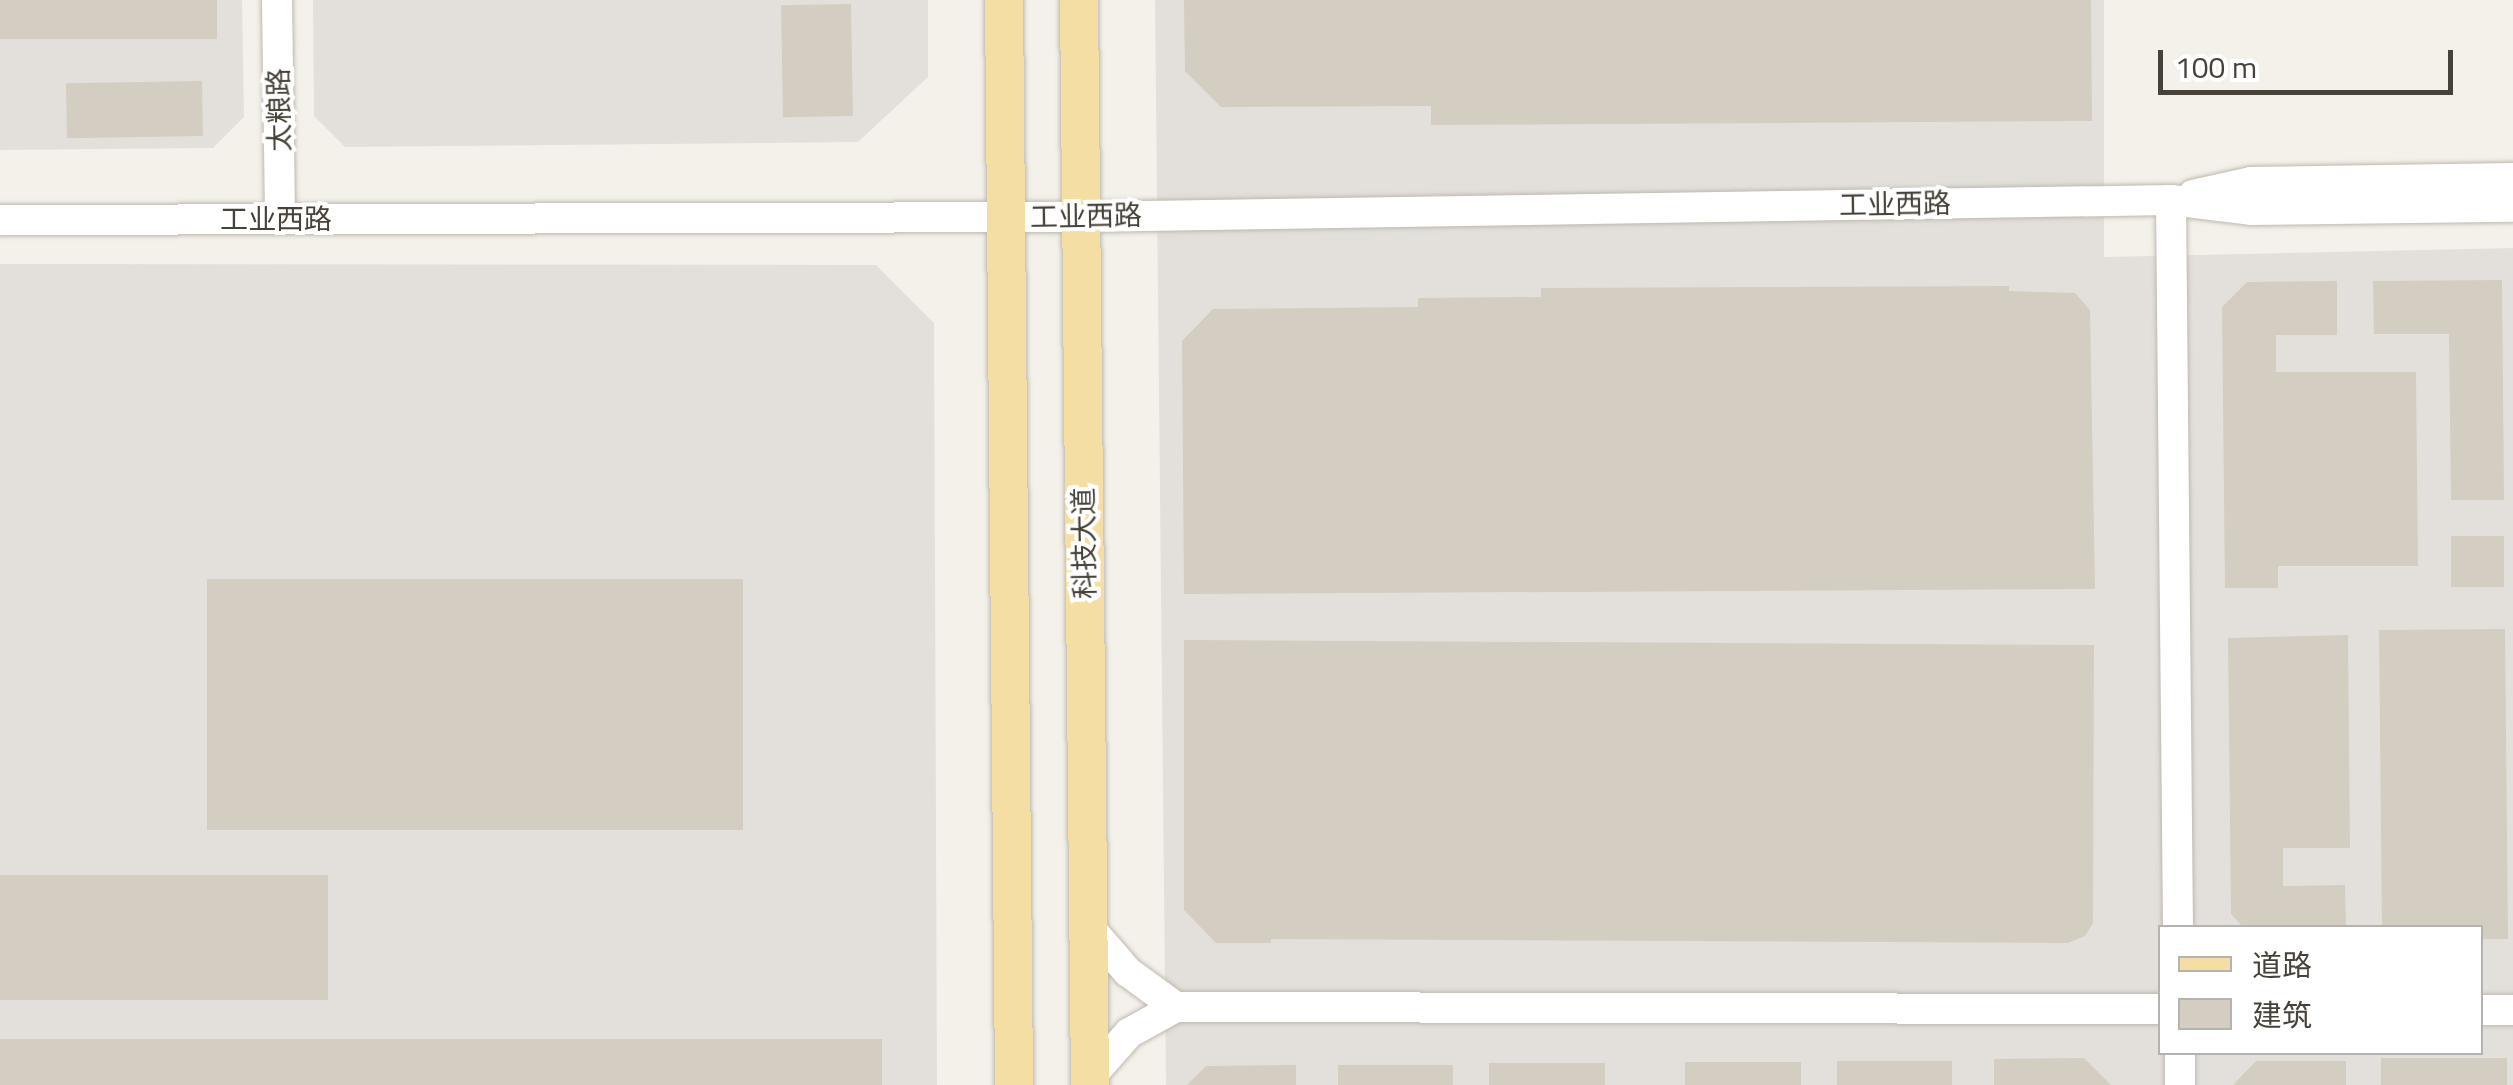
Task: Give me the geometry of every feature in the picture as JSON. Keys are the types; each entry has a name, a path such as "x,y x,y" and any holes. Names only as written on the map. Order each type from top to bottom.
{"main road":[{"path":"1004,0 1014,1085"},
{"name":"科技大道","path":"1079,0 1090,1081"}],"street":[{"name":"太粮路","path":"278,0 280,219"},
{"name":"工业西路","path":"2171,200 2251,182 2513,178"},
{"name":"工业西路","path":"0,220 1080,217 2171,200 2252,210 2513,207"},
{"path":"2171,200 2178,925"},
{"path":"1088,926 1128,972 1176,1007"},
{"path":"1090,1081 1129,1033 1176,1007 2158,1008"},
{"path":"2483,1010 2513,1010"},
{"path":"2180,1055 2180,1085"}],"shaded area":[{"path":"0,0 242,0 244,117 213,148 0,150"},
{"path":"313,0 928,0 928,77 858,142 345,147 314,116"},
{"path":"1155,0 2104,0 2104,257 2513,248 2513,1085 1166,1085"},
{"path":"0,264 876,265 934,323 937,1085 0,1085"}],"building":[{"path":"0,0 217,0 217,39 0,39"},
{"path":"1184,0 2091,0 2092,121 1431,125 1431,106 1221,107 1185,71"},
{"path":"851,4 853,116 783,117 781,5"},
{"path":"202,81 203,136 67,138 66,83"},
{"path":"2502,280 2504,500 2451,500 2449,334 2374,334 2373,281"},
{"path":"2337,281 2337,335 2276,335 2276,372 2416,372 2418,566 2278,566 2278,588 2225,588 2222,307 2247,282"},
{"path":"2009,286 2009,291 2075,293 2090,310 2095,589 1184,594 1182,341 1213,309 1418,307 1418,298 1541,297 1541,288"},
{"path":"2451,536 2504,536 2504,587 2451,587"},
{"path":"207,579 743,579 743,830 207,830"},
{"path":"2505,629 2508,939 2483,939 2483,925 2382,925 2379,630"},
{"path":"2348,635 2350,848 2283,848 2283,886 2345,885 2346,925 2241,925 2231,914 2228,638"},
{"path":"1184,640 2094,645 2093,923 2085,936 2068,943 1271,939 1271,943 1216,943 1184,910"},
{"path":"0,875 328,875 328,1000 0,1000"},
{"path":"0,1039 882,1039 882,1085 0,1085"},
{"path":"2084,1058 2111,1085 1994,1085 1994,1059"},
{"path":"2381,1058 2507,1058 2507,1085 2381,1085"},
{"path":"1837,1061 1952,1061 1952,1085 1837,1085"},
{"path":"2256,1061 2346,1061 2346,1085 2233,1085"},
{"path":"1685,1062 1801,1062 1801,1085 1685,1085"},
{"path":"1489,1063 1605,1063 1605,1085 1489,1085"},
{"path":"1296,1065 1296,1085 1187,1085 1206,1066"},
{"path":"1338,1065 1453,1065 1453,1085 1338,1085"}]}
